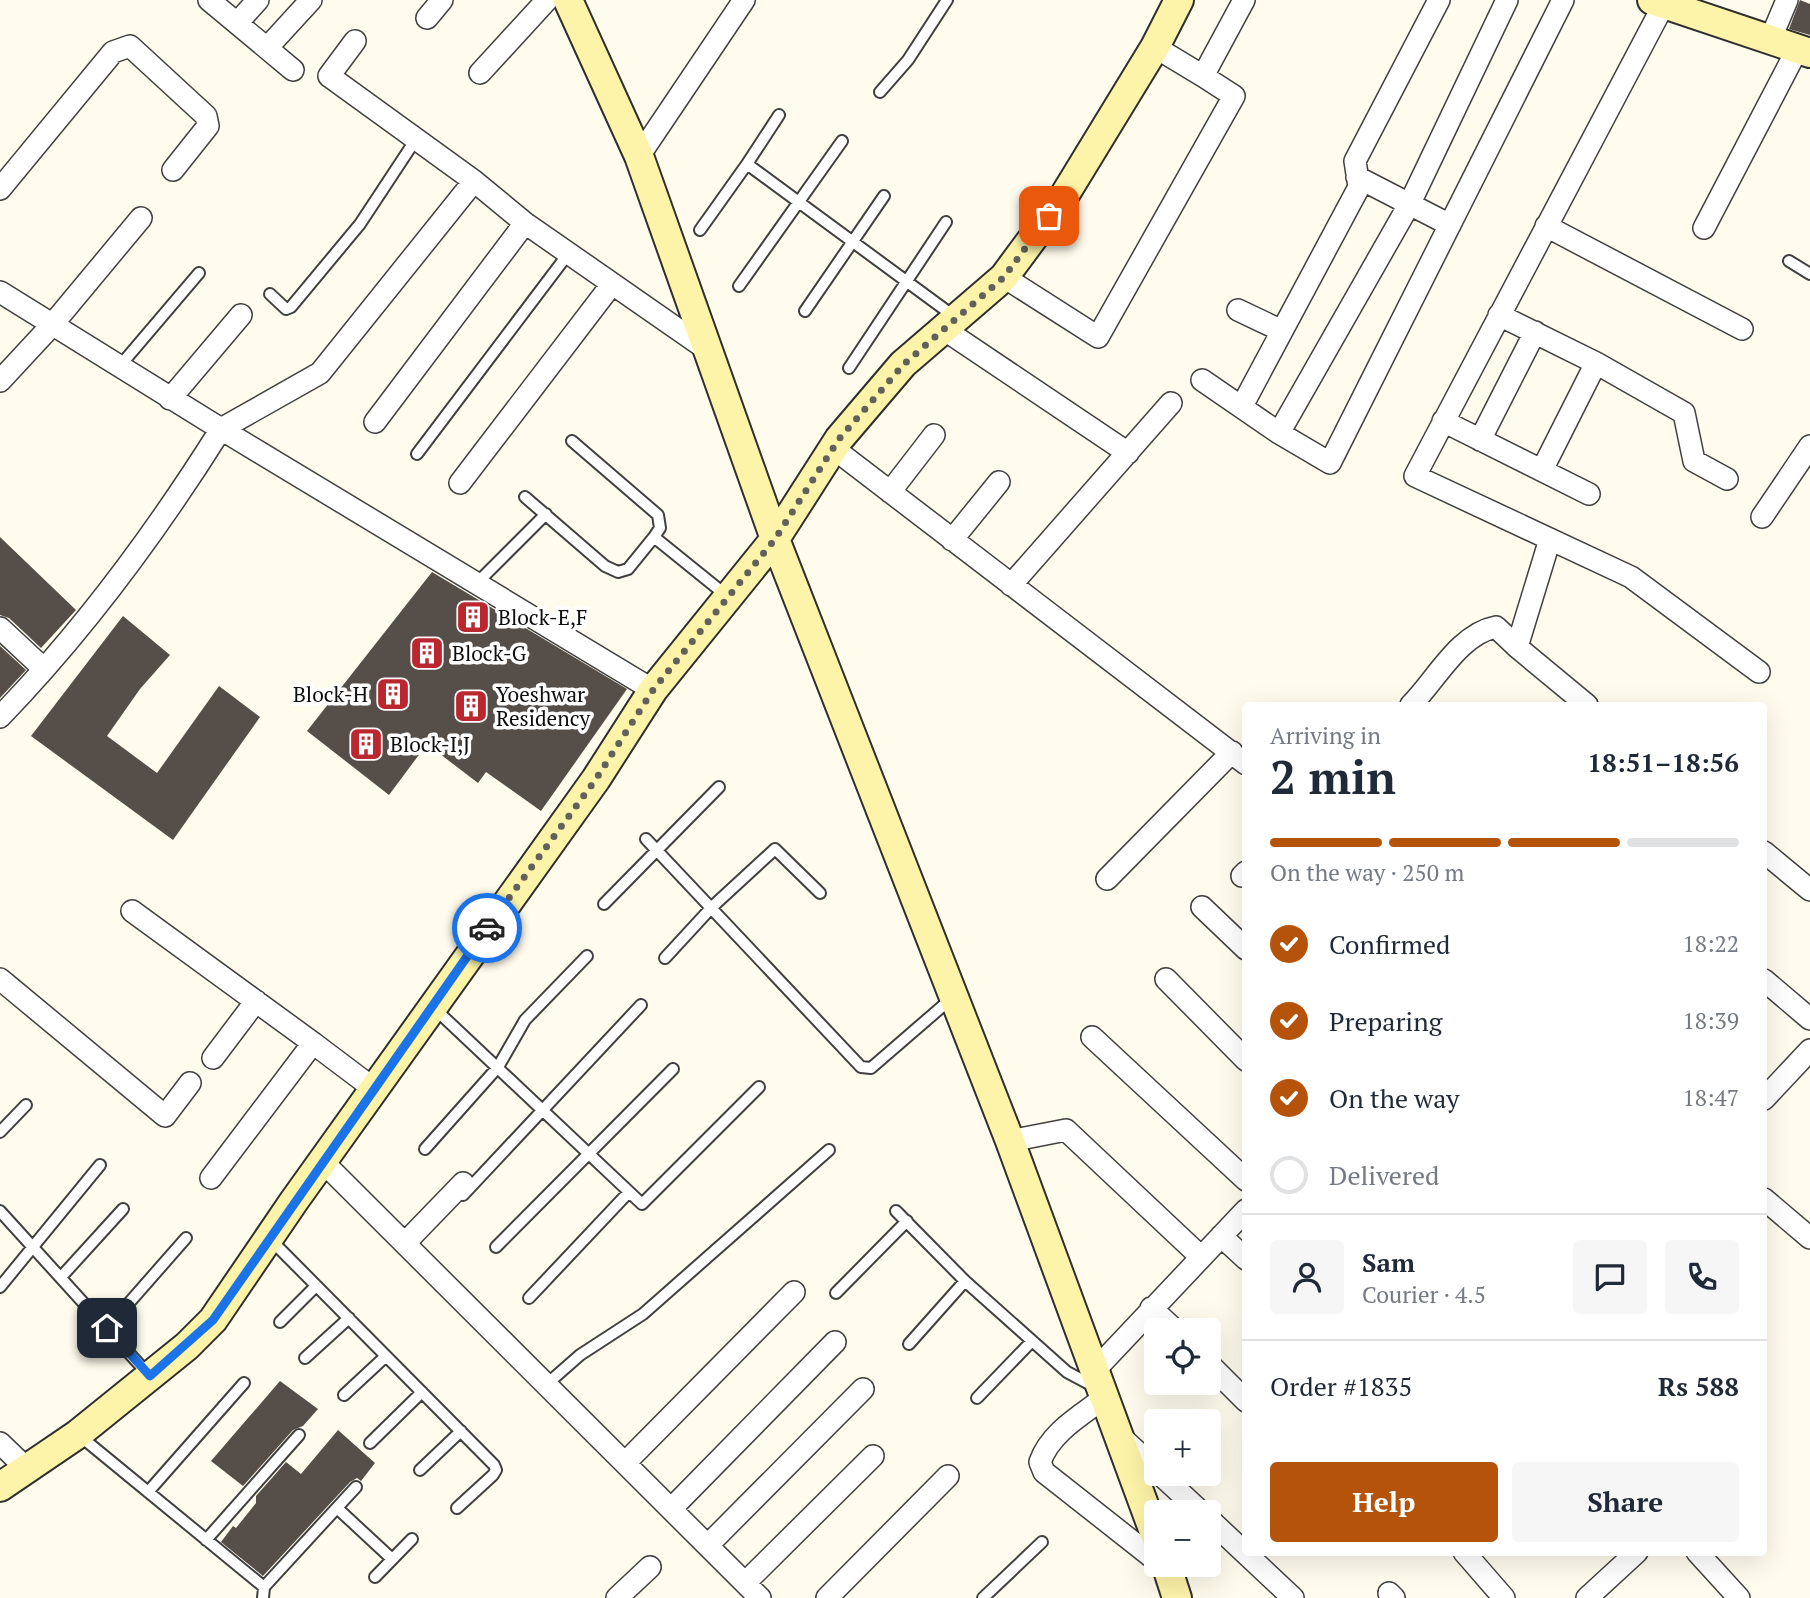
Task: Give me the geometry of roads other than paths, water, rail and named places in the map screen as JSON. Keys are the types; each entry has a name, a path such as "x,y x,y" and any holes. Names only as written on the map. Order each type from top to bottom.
{"street":[{"path":"209,0 293,70"},
{"path":"237,23 258,0"},
{"path":"267,48 311,0"},
{"path":"427,18 442,0"},
{"path":"480,73 547,0"},
{"path":"568,0 639,156 775,539 1010,1141 1144,1504"},
{"path":"639,156 744,0"},
{"path":"0,1487 78,1434 150,1376 213,1320 432,1006 596,779 653,690 775,539 833,449 904,364 1004,277 1064,196 1155,47 1180,0"},
{"path":"1203,76 1244,0"},
{"path":"1242,406 1359,187 1355,161 1439,0"},
{"path":"1279,433 1410,204 1507,0"},
{"path":"1202,380 1279,433 1330,463 1563,0"},
{"path":"1771,38 1787,0"},
{"path":"1704,228 1804,51 1658,2 1546,226 1415,475 1631,577 1759,672"},
{"path":"355,41 329,76 474,181 525,223 709,351"},
{"path":"0,189 113,51 130,46 206,116 208,126 173,170"},
{"path":"1004,277 1098,337 1234,96 1155,47"},
{"path":"1357,177 1450,225"},
{"path":"0,717 44,669 170,510 221,429 320,373 474,181"},
{"path":"0,381 52,325 141,218"},
{"path":"375,422 525,223"},
{"path":"1546,226 1742,329"},
{"path":"460,482 612,284"},
{"path":"0,292 170,399 653,690"},
{"path":"1238,310 1282,331"},
{"path":"170,399 241,315"},
{"path":"1499,315 1596,363 1684,413 1694,461 1727,479"},
{"path":"948,323 1128,453"},
{"path":"1480,440 1535,332"},
{"path":"1542,470 1596,363"},
{"path":"1011,585 1171,403"},
{"path":"1443,421 1589,494"},
{"path":"890,492 934,435"},
{"path":"1762,517 1810,446"},
{"path":"833,449 1239,758 1107,879"},
{"path":"952,540 999,482"},
{"path":"1517,647 1550,539"},
{"path":"1414,702 1461,648 1482,629 1496,627 1583,702"},
{"path":"0,628 44,669"},
{"path":"1767,854 1810,890"},
{"path":"1202,906 1242,945"},
{"path":"132,911 374,1089"},
{"path":"0,979 165,1116 190,1083"},
{"path":"1166,979 1242,1056"},
{"path":"1767,982 1810,1018"},
{"path":"213,1058 256,1001"},
{"path":"1092,1037 1242,1176"},
{"path":"211,1178 313,1043"},
{"path":"1767,1096 1810,1049"},
{"path":"1010,1141 1066,1130 1201,1257"},
{"path":"323,1161 753,1590 873,1456"},
{"path":"405,1243 462,1190"},
{"path":"1767,1202 1810,1238"},
{"path":"1144,1550 1044,1472 1040,1462 1044,1450 1100,1387 1151,1308 1242,1214"},
{"path":"1221,1236 1242,1255"},
{"path":"625,1463 794,1292"},
{"path":"1151,1308 1162,1318"},
{"path":"671,1509 835,1342"},
{"path":"1221,1376 1242,1397"},
{"path":"709,1544 863,1389"},
{"path":"1119,1436 1144,1459"},
{"path":"0,1443 27,1469"},
{"path":"827,1598 948,1476"},
{"path":"1173,1486 1188,1500"},
{"path":"1221,1531 1242,1551"},
{"path":"1248,1556 1293,1598"},
{"path":"1467,1556 1504,1598"},
{"path":"1587,1598 1633,1556"},
{"path":"1700,1556 1739,1598"},
{"path":"617,1598 650,1567"},
{"path":"1168,1577 1177,1598"}],"lane":[{"path":"880,92 908,60 947,0"},
{"path":"700,230 779,116"},
{"path":"270,294 286,309 292,307 360,224 416,139"},
{"path":"740,286 801,203 842,141"},
{"path":"747,164 908,283 948,323"},
{"path":"805,312 884,196"},
{"path":"849,368 908,283 946,222"},
{"path":"417,454 568,254"},
{"path":"1789,261 1810,274"},
{"path":"119,367 199,273"},
{"path":"525,497 605,566 618,572 628,569 660,528 658,515 572,441"},
{"path":"476,584 546,514"},
{"path":"654,537 727,596"},
{"path":"604,904 719,787"},
{"path":"646,839 861,1067 871,1068 954,996"},
{"path":"666,958 712,908 775,849 820,893"},
{"path":"425,1149 498,1067 525,1020 587,956"},
{"path":"462,1190 641,1005"},
{"path":"432,1006 642,1204 759,1087"},
{"path":"496,1247 673,1069"},
{"path":"0,1132 26,1105"},
{"path":"547,1384 580,1355 643,1314 828,1150"},
{"path":"0,1287 100,1165"},
{"path":"529,1298 629,1192"},
{"path":"62,1276 124,1209"},
{"path":"0,1210 150,1376"},
{"path":"895,1211 965,1281 1067,1372 1100,1387"},
{"path":"836,1293 906,1221"},
{"path":"107,1328 186,1238"},
{"path":"270,1239 461,1431 496,1470 457,1508"},
{"path":"909,1344 965,1281"},
{"path":"280,1322 316,1286"},
{"path":"304,1358 349,1318"},
{"path":"977,1398 1032,1341"},
{"path":"344,1395 386,1356"},
{"path":"148,1492 244,1383"},
{"path":"370,1443 422,1392"},
{"path":"419,1470 461,1431"},
{"path":"78,1434 206,1540 263,1593 356,1487"},
{"path":"206,1540 299,1435"},
{"path":"337,1508 393,1559"},
{"path":"375,1577 412,1539"},
{"path":"983,1598 1042,1542"}],"place":[{"name":"Block-E,F","path":"473,617"},
{"name":"Block-G","path":"427,653"},
{"name":"Block-H","path":"393,694"},
{"name":"Yoeshwar Residency","path":"471,706"},
{"name":"Block-I,J","path":"366,744"}]}
